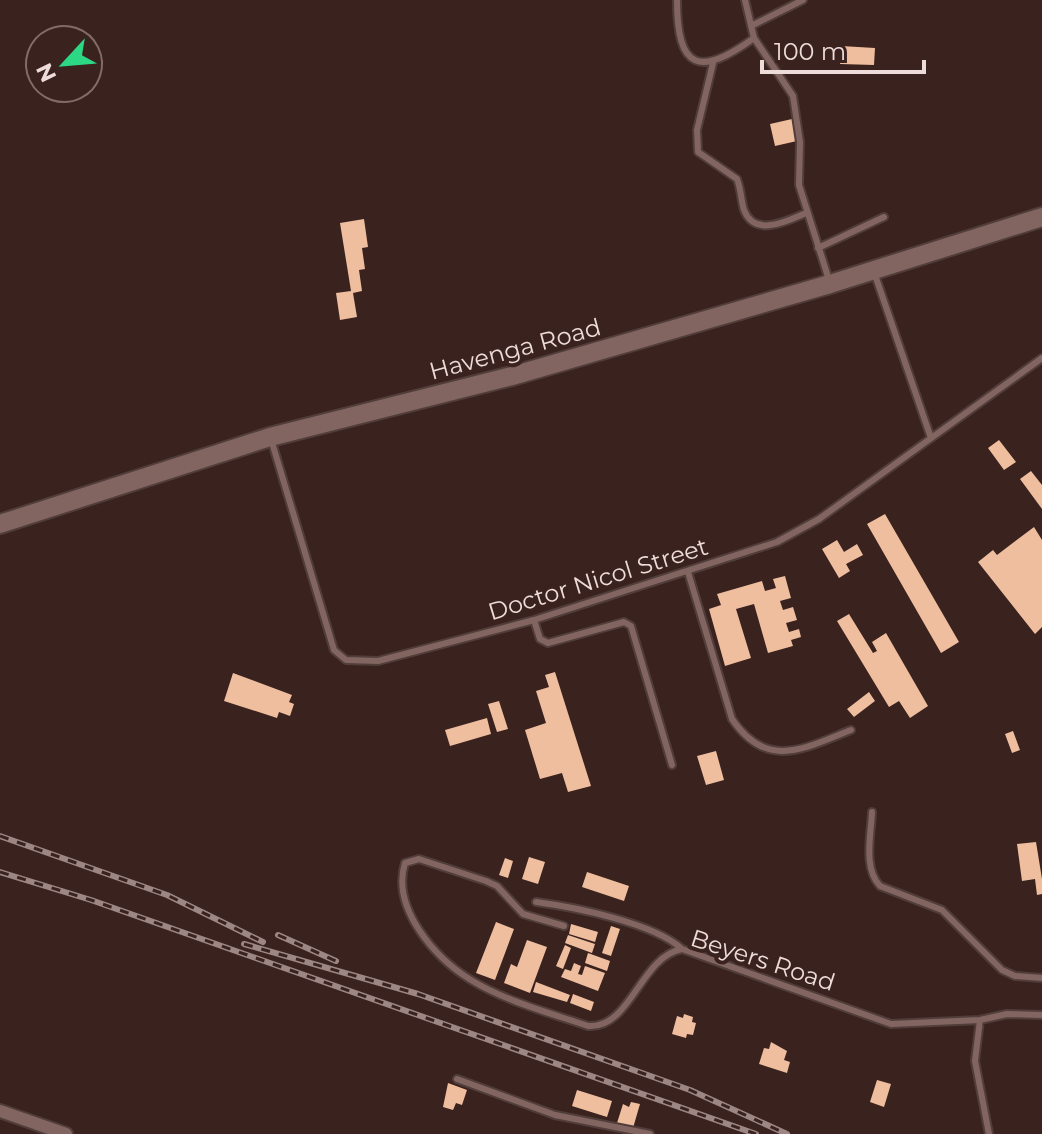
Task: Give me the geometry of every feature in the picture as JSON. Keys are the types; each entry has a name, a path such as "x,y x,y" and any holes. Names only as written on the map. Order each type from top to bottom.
{"street":[{"name":"Havenga Road","path":"0,524 270,437 512,376 830,284 1042,217"},
{"path":"0,1111 66,1134"}],"lane":[{"path":"677,0 677,28 682,48 695,59 713,63 754,38"},
{"path":"745,0 754,38 793,96 800,142 799,185 830,284"},
{"path":"751,26 803,0"},
{"path":"713,63 697,130 698,152 737,179 745,213 753,221 775,226 806,213"},
{"path":"818,248 884,217"},
{"path":"873,270 931,438"},
{"name":"Doctor Nicol Street","path":"270,437 328,638 339,656 361,662 378,661 534,620 688,572 800,530 1042,358"},
{"path":"688,572 732,719 740,731 764,748 791,753 851,730"},
{"path":"534,620 540,639 548,643 624,622 631,626 672,765"},
{"path":"872,812 870,861 873,877 880,886 942,910 1002,970 1015,976 1042,978"},
{"name":"Beyers Road","path":"564,926 523,914 497,886 486,881 419,859 408,860 404,868 402,889 409,911 420,929 455,967 488,989 588,1026 599,1026 610,1019 655,963 682,949 891,1024 980,1020 1007,1014 1042,1015"},
{"path":"536,902 585,909 653,934 682,949"},
{"path":"980,1020 975,1061 989,1134"},
{"path":"457,1079 555,1115 650,1134"}],"building":[{"path":"841,46 875,48 874,65 840,64"},
{"path":"792,119 797,141 775,146 770,124"},
{"path":"364,219 368,247 362,248 365,269 359,270 362,291 353,293 357,317 340,320 336,293 351,291 340,223"},
{"path":"999,440 1016,462 1004,470 988,448"},
{"path":"1031,471 1042,485 1042,509 1020,479"},
{"path":"885,514 959,642 941,653 867,524"},
{"path":"1034,527 1042,540 1042,627 1035,634 978,562 993,550 997,555"},
{"path":"837,540 844,552 857,544 863,555 846,564 850,571 839,578 822,549"},
{"path":"785,576 791,598 780,601 783,610 793,607 797,620 786,623 789,632 799,629 801,637 791,640 793,646 768,653 754,604 736,609 751,658 725,666 709,609 721,605 717,594 762,581 765,591 776,588 773,579"},
{"path":"849,614 873,653 877,651 872,642 886,633 928,706 910,718 899,701 889,707 837,621"},
{"path":"555,672 591,786 568,792 562,773 540,779 525,730 546,723 536,691 549,687 545,675"},
{"path":"233,673 292,695 289,702 294,704 290,716 279,712 277,718 224,701"},
{"path":"869,692 875,701 854,717 847,709"},
{"path":"499,701 508,729 497,732 488,704"},
{"path":"487,718 491,734 450,746 445,730"},
{"path":"1013,731 1020,750 1012,753 1005,734"},
{"path":"716,751 724,780 706,785 697,756"},
{"path":"1036,842 1042,879 1042,894 1037,895 1035,879 1022,881 1017,844"},
{"path":"529,857 545,862 538,884 522,879"},
{"path":"505,858 513,861 508,878 499,875"},
{"path":"587,872 629,886 624,901 582,887"},
{"path":"496,922 514,929 495,980 476,973"},
{"path":"571,924 598,932 595,942 569,934"},
{"path":"611,926 620,929 611,956 602,953"},
{"path":"568,935 595,944 592,953 565,943"},
{"path":"527,940 547,947 530,993 504,983 511,964 517,967"},
{"path":"565,945 571,948 563,969 556,966"},
{"path":"588,953 610,961 607,971 585,963"},
{"path":"574,963 581,966 578,974 582,975 585,966 605,973 598,991 561,977 565,969 571,971"},
{"path":"536,982 570,995 567,1002 533,992"},
{"path":"573,994 594,1002 591,1011 570,1003"},
{"path":"684,1014 693,1017 692,1022 696,1023 693,1035 687,1034 686,1038 672,1034 677,1016 683,1018"},
{"path":"771,1042 787,1051 784,1060 790,1062 787,1073 759,1064 764,1048 769,1049"},
{"path":"877,1080 891,1084 884,1107 870,1102"},
{"path":"448,1083 467,1090 462,1105 456,1103 453,1110 443,1107"},
{"path":"577,1090 612,1101 607,1117 572,1106"},
{"path":"631,1102 640,1104 633,1128 617,1123 623,1104 629,1107"}],"railway":[{"path":"0,836 167,895 263,942"},
{"path":"0,872 91,900 756,1134"},
{"path":"278,935 336,961"},
{"path":"244,944 418,994 690,1090 787,1134"}]}
